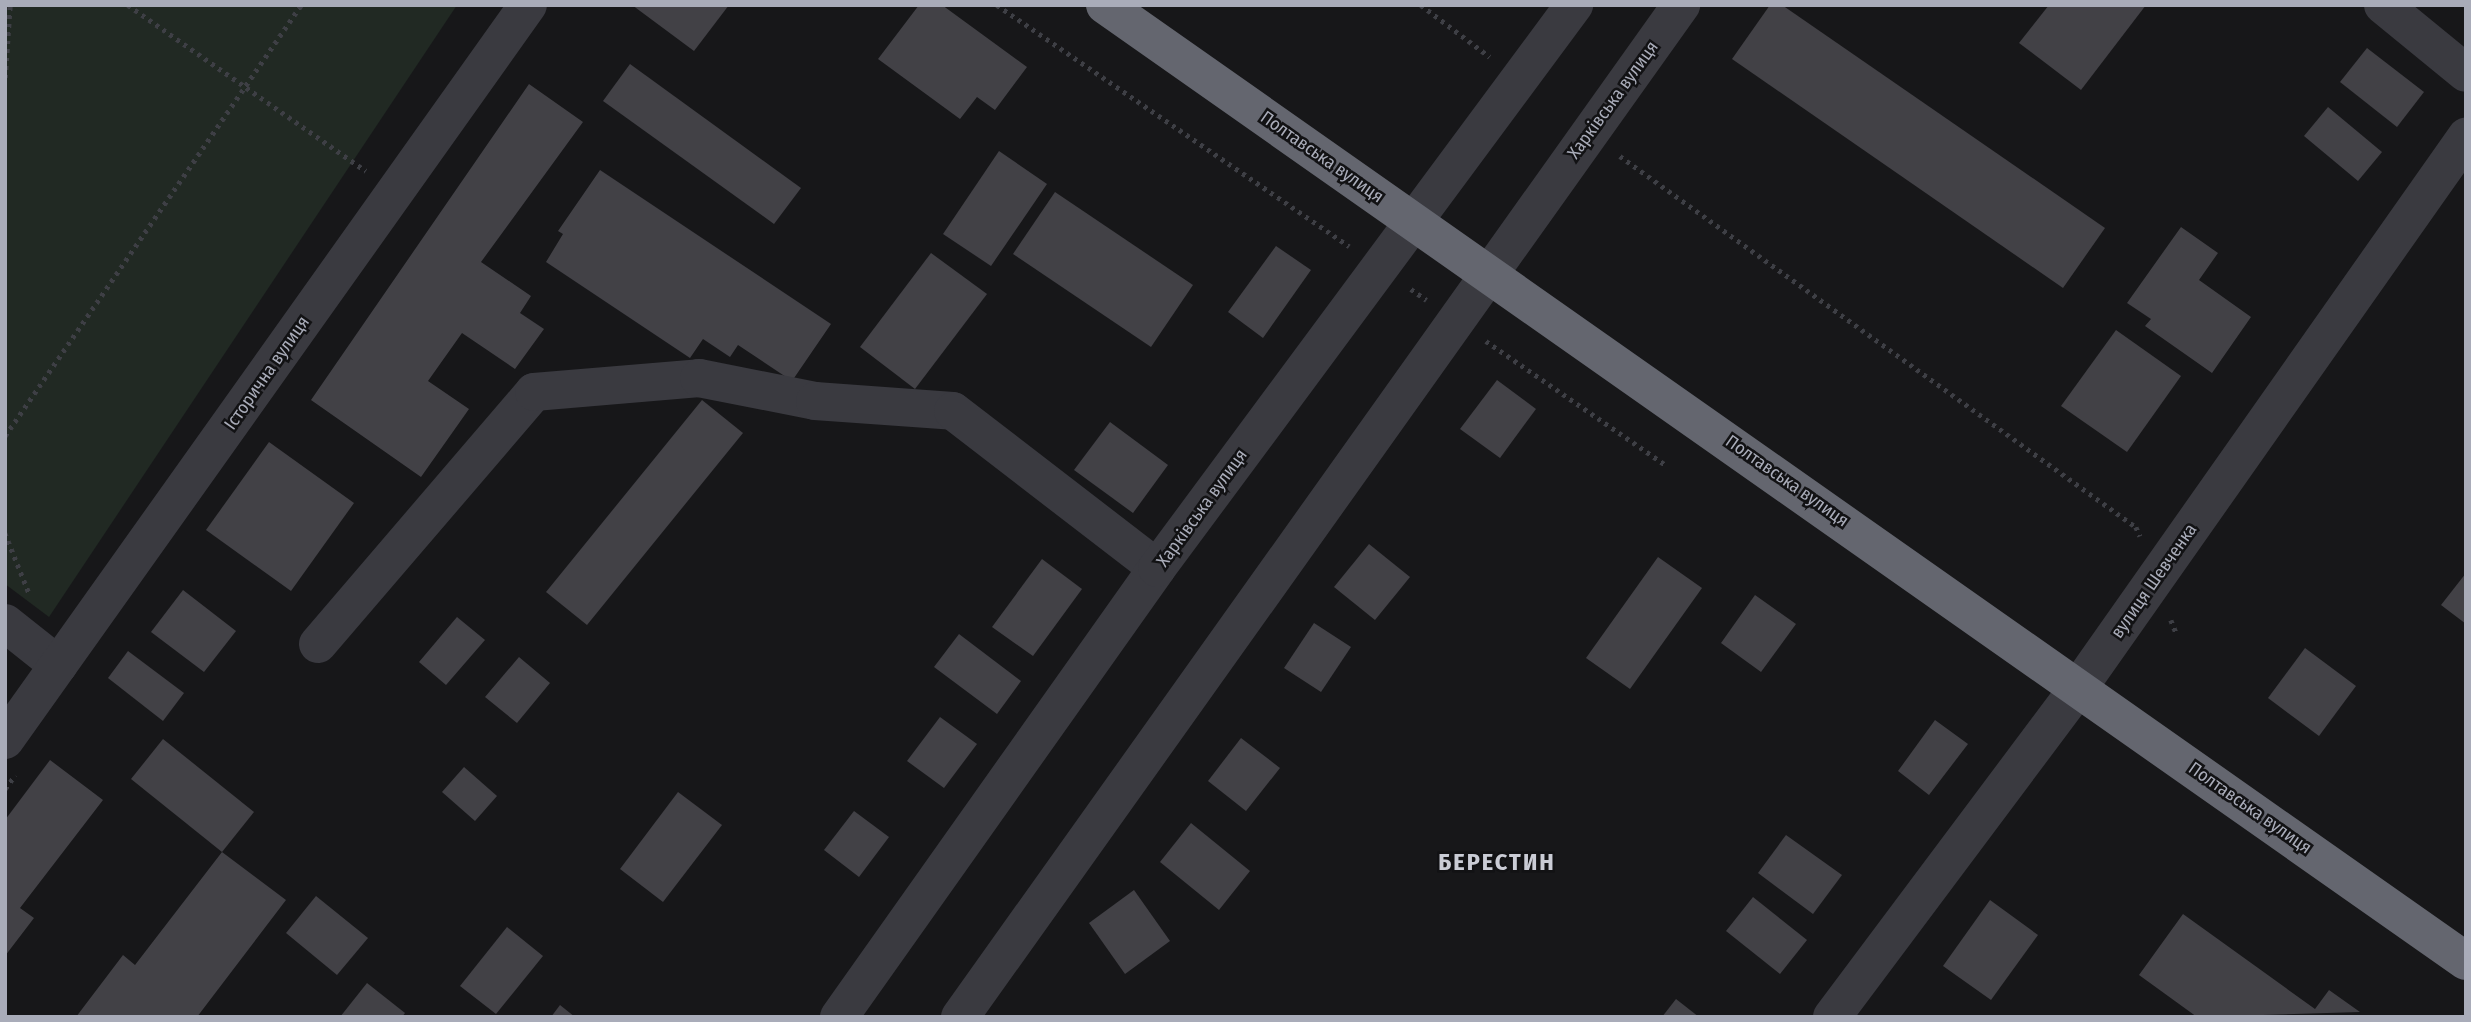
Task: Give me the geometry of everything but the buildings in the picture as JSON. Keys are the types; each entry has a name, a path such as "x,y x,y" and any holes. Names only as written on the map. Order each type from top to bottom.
{"highway":[{"name":"Полтавська вулиця","path":"1105,5 1490,271 2466,961"}],"street":[{"name":"Історична вулиця","path":"5,740 528,5"},
{"name":"Харківська вулиця","path":"839,1017 1157,569 1574,5"},
{"name":"Харківська вулиця","path":"960,1017 1681,5"},
{"path":"2383,5 2466,72"},
{"name":"вулиця Шевченка","path":"1832,1017 2079,687 2466,137"},
{"path":"318,644 534,392 699,378 815,401 953,411 1157,569"},
{"path":"5,623 58,665"}],"path":[{"path":"5,78 10,5"},
{"path":"128,5 243,89 395,191"},
{"path":"5,436 301,5"},
{"path":"997,5 1667,466"},
{"path":"1421,5 1519,79"},
{"path":"1589,134 2136,527 2177,635"}],"shaded area":[{"path":"5,5 457,5 49,617 5,584"}],"district":[{"name":"БЕРЕСТИН","path":"1497,863"}]}
